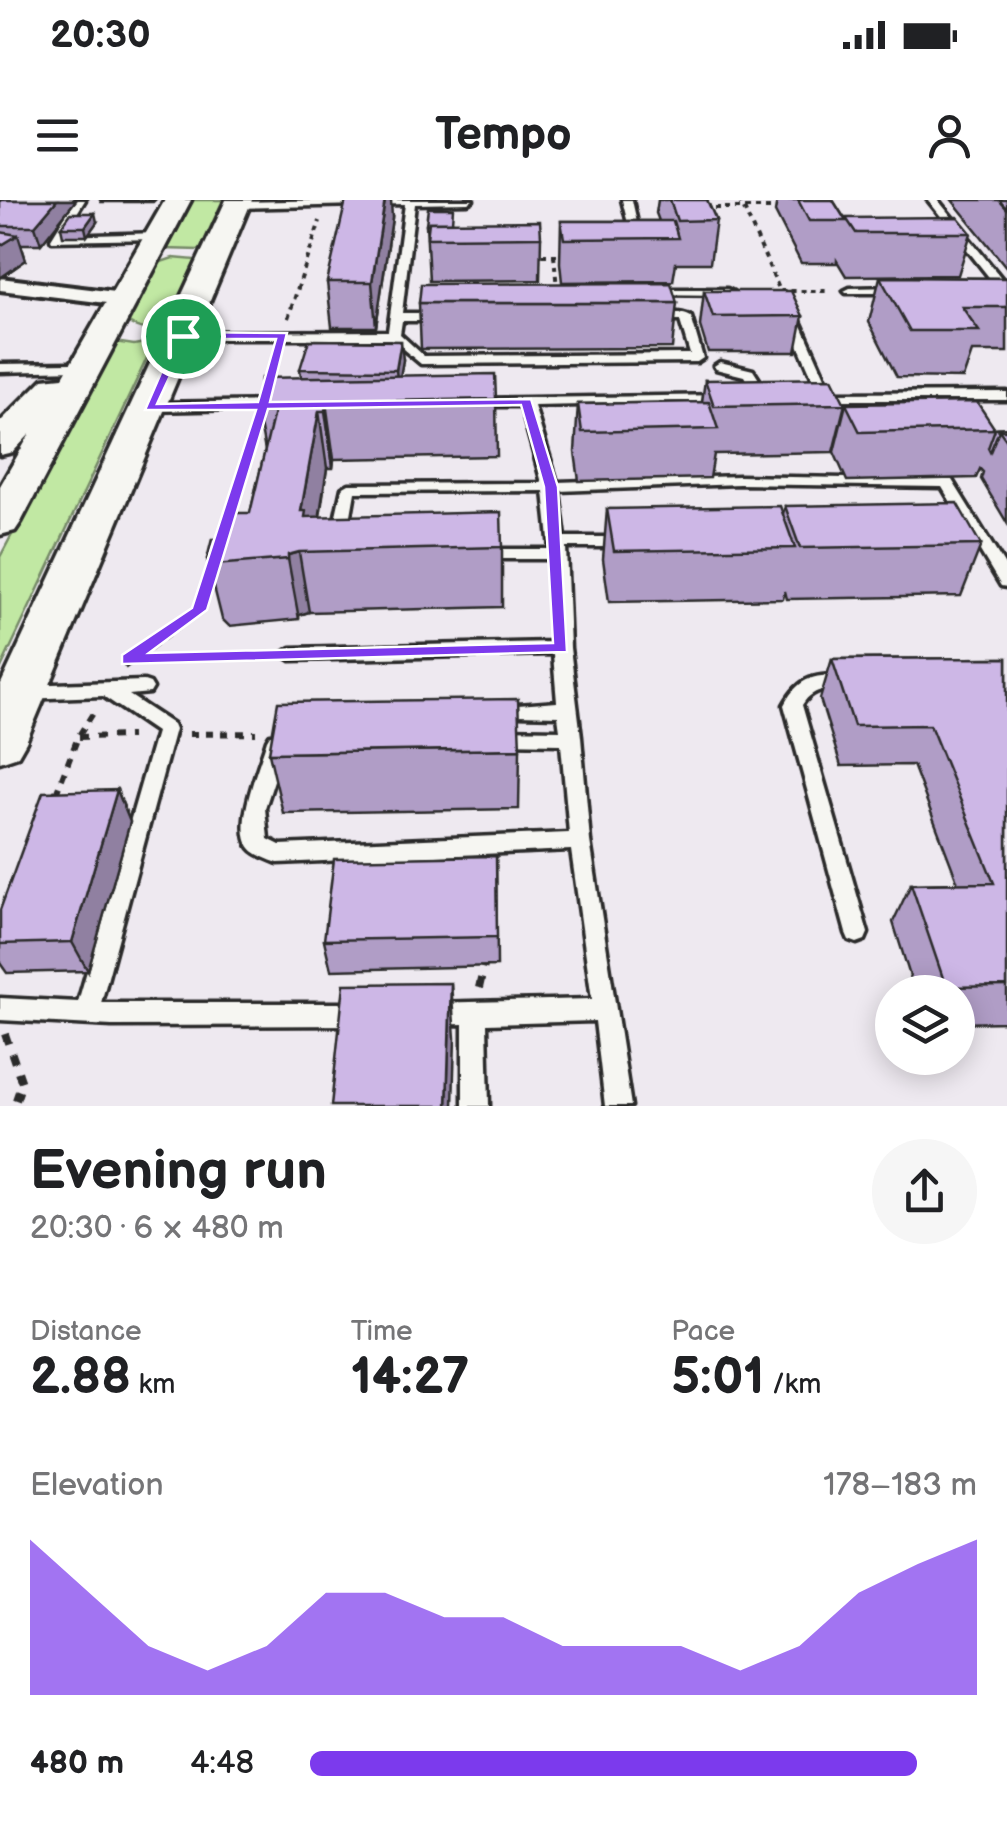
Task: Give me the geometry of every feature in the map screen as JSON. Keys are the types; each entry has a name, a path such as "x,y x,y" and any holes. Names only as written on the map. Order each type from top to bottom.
{"main road":[{"path":"0,742 149,408 141,328 151,249 178,200"},
{"path":"0,522 141,328 216,256 238,203"},
{"path":"151,249 216,256"},
{"path":"0,444 14,415 72,367 141,328"}],"street":[{"path":"0,284 141,328"}],"lane":[{"path":"80,200 56,239 151,249"},
{"path":"627,200 642,255 629,255"},
{"path":"932,200 1006,289"},
{"path":"238,203 465,202 460,218"},
{"path":"394,335 410,203"},
{"path":"986,290 1006,289"},
{"path":"850,291 913,290"},
{"path":"780,291 827,397"},
{"path":"402,292 422,292"},
{"path":"629,292 742,292"},
{"path":"647,292 652,317"},
{"path":"398,317 457,317"},
{"path":"141,328 283,335 394,335 421,360 697,358 685,317 632,317"},
{"path":"720,366 749,374 764,398"},
{"path":"0,368 72,367"},
{"path":"796,398 1007,397"},
{"path":"451,403 780,398"},
{"path":"526,402 552,493 561,648 580,842 618,1106"},
{"path":"149,408 301,405"},
{"path":"355,554 336,554 349,488 552,493 739,480 947,483 1007,582"},
{"path":"520,499 552,493"},
{"path":"959,538 978,538"},
{"path":"466,554 654,542"},
{"path":"291,654 561,648"},
{"path":"857,933 793,705 800,689 812,682 871,681"},
{"path":"22,692 144,688"},
{"path":"87,1013 166,729 108,690"},
{"path":"525,710 568,709"},
{"path":"299,732 279,732 255,808 258,844 278,854 580,842"},
{"path":"474,736 572,737"},
{"path":"0,1008 87,1013 389,1014 605,1010"},
{"path":"475,1014 476,1106"}],"path":[{"path":"740,200 780,291 850,291"},
{"path":"50,809 78,738 128,660 199,610 323,204"},
{"path":"705,208 784,208"},
{"path":"517,255 570,255"},
{"path":"554,255 557,292"},
{"path":"128,660 291,654"},
{"path":"0,1019 22,1083 14,1106"}],"green space":[{"path":"190,200 223,200 200,250 165,249"},
{"path":"173,258 196,260 167,325 147,329 127,322 158,263"},
{"path":"155,341 0,670 0,557 115,342 134,345"}],"building":[{"path":"0,200 57,200 35,226 0,226"},
{"path":"346,200 385,200 372,282 327,282"},
{"path":"670,200 707,200 716,220 677,221"},
{"path":"798,200 833,200 846,221 809,221"},
{"path":"428,208 453,208 452,222 426,224"},
{"path":"71,213 95,213 85,227 61,227"},
{"path":"958,217 971,233 856,233 846,218"},
{"path":"540,221 541,237 427,238 429,222"},
{"path":"561,221 673,221 678,238 564,239"},
{"path":"0,232 18,235 0,246"},
{"path":"880,277 1007,278 1007,307 962,307 979,331 910,331"},
{"path":"671,283 677,303 419,303 421,284"},
{"path":"704,291 791,291 803,316 713,317"},
{"path":"309,340 401,341 396,370 300,369"},
{"path":"495,374 496,399 326,402 325,411 319,411 301,511 306,511 305,517 501,512 502,547 299,552 288,555 288,559 214,565 207,559 212,539 224,539 230,513 250,513 274,412 258,413 261,378"},
{"path":"832,378 845,404 714,406 705,380"},
{"path":"709,402 718,429 582,432 578,404"},
{"path":"977,402 995,429 860,432 846,404"},
{"path":"1007,427 999,430 990,452 994,428"},
{"path":"957,503 981,545 800,548 785,506"},
{"path":"780,506 795,548 614,551 607,509"},
{"path":"1007,658 1007,986 975,987 975,975 942,975 911,884 994,883 930,725 854,726 832,659"},
{"path":"518,699 520,749 269,753 278,702"},
{"path":"117,790 72,942 0,944 0,910 43,792"},
{"path":"496,856 497,937 324,940 334,859"},
{"path":"451,983 447,1106 331,1106 344,984"}],"route":[{"path":"183,336 149,408 263,406 199,610 128,660 561,648 559,554 551,487 526,402 263,406 283,335 183,336"}]}
